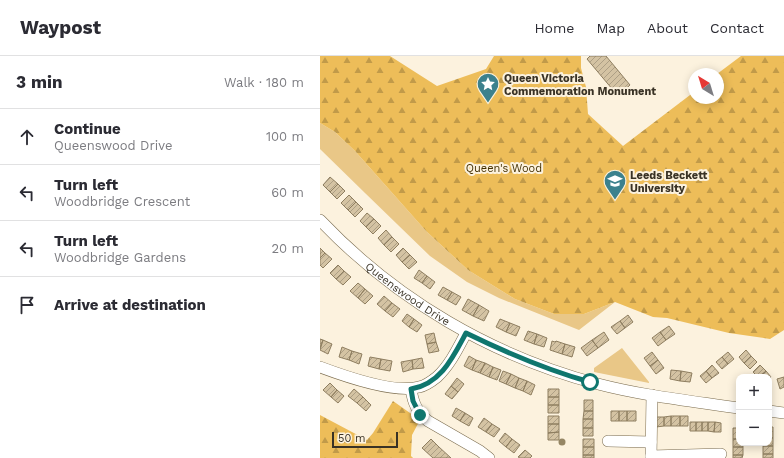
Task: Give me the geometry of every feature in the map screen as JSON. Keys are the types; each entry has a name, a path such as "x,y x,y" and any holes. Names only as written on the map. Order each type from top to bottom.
{"street":[{"name":"Queenswood Drive","path":"320,220 362,261 415,302 466,333 514,356 551,370 600,385 652,395 736,408"},
{"path":"320,367 356,380 381,385 411,389 420,387 438,376 452,359 466,333"},
{"path":"411,389 413,401 420,415 489,458"},
{"path":"652,395 651,457 721,454"},
{"path":"772,411 784,413"},
{"path":"608,441 651,442"}],"shaded area":[{"path":"320,123 335,132 355,151 426,231 468,270 515,299 554,314 584,314 615,302 579,330 499,298 467,282 430,256 320,149"},
{"path":"622,348 649,383 594,372 594,368"}],"green space":[{"name":"Queen's Wood","path":"320,56 390,56 437,86 486,69 494,56 581,56 581,68 586,87 588,114 623,146 688,97 688,104 724,104 724,69 741,56 784,56 784,330 770,339 729,333 667,318 653,317 615,302 584,314 554,314 515,299 468,270 426,231 355,151 335,132 320,123"},
{"path":"393,401 420,420 412,435 411,456 413,458 320,458 320,415 367,440"}],"building":[{"path":"590,56 606,56 630,85 618,96 587,59"},
{"path":"330,177 338,184 330,192 323,185"},
{"path":"338,184 345,191 337,199 330,192"},
{"path":"349,195 356,202 348,210 341,203"},
{"path":"356,202 363,209 355,217 348,210"},
{"path":"367,213 374,219 366,227 360,221"},
{"path":"374,219 381,226 373,234 366,227"},
{"path":"386,230 392,237 384,245 378,238"},
{"path":"392,237 399,244 391,252 384,245"},
{"path":"320,248 325,253 320,258"},
{"path":"403,248 410,255 402,262 396,255"},
{"path":"325,253 332,259 323,268 320,265 320,258"},
{"path":"410,255 417,262 409,269 402,262"},
{"path":"338,265 344,271 336,279 330,273"},
{"path":"419,270 427,276 422,283 414,278"},
{"path":"344,271 351,277 343,285 336,279"},
{"path":"427,276 435,282 430,289 422,283"},
{"path":"358,283 365,289 358,298 350,291"},
{"path":"443,287 452,292 447,300 438,295"},
{"path":"365,289 373,296 365,304 358,298"},
{"path":"452,292 461,297 456,305 447,300"},
{"path":"384,296 392,303 385,311 377,304"},
{"path":"468,299 479,305 473,316 462,310"},
{"path":"392,303 400,309 393,317 385,311"},
{"path":"479,305 489,311 484,321 473,316"},
{"path":"407,314 414,319 409,327 402,321"},
{"path":"628,315 633,322 625,328 620,321"},
{"path":"414,319 422,325 417,332 409,327"},
{"path":"500,319 510,323 506,332 496,327"},
{"path":"620,321 625,328 617,334 611,327"},
{"path":"510,323 520,327 516,336 506,332"},
{"path":"669,326 675,334 666,340 660,332"},
{"path":"528,331 537,334 534,344 524,340"},
{"path":"604,332 609,340 598,348 592,340"},
{"path":"660,332 666,340 658,346 652,338"},
{"path":"434,333 436,342 427,344 425,335"},
{"path":"537,334 547,338 544,347 534,344"},
{"path":"320,339 323,340 320,348"},
{"path":"323,340 332,344 328,354 320,350"},
{"path":"592,340 598,348 587,356 581,348"},
{"path":"552,341 565,344 562,354 550,350"},
{"path":"436,342 439,351 429,353 427,344"},
{"path":"565,344 575,347 572,357 562,354"},
{"path":"342,347 352,351 349,360 339,357"},
{"path":"746,350 751,356 744,363 739,357"},
{"path":"352,351 362,354 359,364 349,360"},
{"path":"652,352 658,360 650,366 644,358"},
{"path":"728,352 734,359 728,364 722,357"},
{"path":"469,356 476,360 472,370 464,366"},
{"path":"751,356 757,362 750,369 744,363"},
{"path":"370,357 381,359 379,369 368,366"},
{"path":"722,357 728,364 722,369 716,362"},
{"path":"422,358 424,368 413,369 412,360"},
{"path":"381,359 392,361 390,371 379,369"},
{"path":"412,360 413,369 403,372 401,362"},
{"path":"476,360 485,363 480,373 472,370"},
{"path":"658,360 664,368 656,374 650,366"},
{"path":"485,363 493,367 489,377 480,373"},
{"path":"712,365 719,373 712,378 706,371"},
{"path":"760,365 766,371 762,374 755,374 753,372"},
{"path":"493,367 501,370 497,380 489,377"},
{"path":"671,370 681,371 680,381 670,379"},
{"path":"503,371 511,374 506,384 499,381"},
{"path":"681,371 692,373 690,382 680,381"},
{"path":"706,371 712,378 706,383 700,376"},
{"path":"511,374 519,378 515,388 506,384"},
{"path":"784,377 784,387 780,389 777,379"},
{"path":"457,378 464,384 458,392 451,386"},
{"path":"519,378 527,381 523,391 515,388"},
{"path":"527,381 535,385 531,395 523,391"},
{"path":"330,383 337,390 331,397 323,390"},
{"path":"451,386 458,392 452,399 445,394"},
{"path":"354,389 363,397 357,403 348,396"},
{"path":"548,389 559,389 559,397 548,397"},
{"path":"337,390 344,396 338,403 331,397"},
{"path":"363,397 371,405 366,411 357,403"},
{"path":"548,397 559,397 559,405 548,405"},
{"path":"584,400 593,400 593,411 584,411"},
{"path":"548,405 559,405 559,413 548,413"},
{"path":"456,408 465,413 460,421 452,416"},
{"path":"584,411 593,411 593,419 583,419"},
{"path":"611,411 619,411 619,421 611,421"},
{"path":"619,411 627,411 627,421 619,421"},
{"path":"627,411 636,411 636,421 627,421"},
{"path":"465,413 473,418 469,426 460,421"},
{"path":"548,416 559,416 559,424 548,424"},
{"path":"671,416 680,416 680,426 671,426"},
{"path":"671,416 671,426 664,426 664,417"},
{"path":"680,416 688,416 688,426 680,426"},
{"path":"656,417 664,417 664,426 656,427"},
{"path":"484,418 492,424 486,432 478,427"},
{"path":"583,419 593,419 593,428 583,428"},
{"path":"690,422 696,422 696,431 690,431"},
{"path":"696,422 702,422 702,431 696,431"},
{"path":"702,422 708,422 708,431 702,431"},
{"path":"708,422 715,422 714,432 708,431"},
{"path":"715,422 721,423 721,432 714,432"},
{"path":"492,424 500,429 494,437 486,432"},
{"path":"548,424 559,424 559,432 548,433"},
{"path":"772,427 773,427 772,438"},
{"path":"583,428 593,428 593,436 583,436"},
{"path":"733,428 736,428 736,439 733,439"},
{"path":"559,432 559,440 548,440 548,433"},
{"path":"505,433 512,439 506,447 499,441"},
{"path":"431,439 451,458 433,458 422,448"},
{"path":"512,439 520,445 514,453 506,447"},
{"path":"583,439 594,439 594,447 583,447"},
{"path":"733,439 736,439 736,446 743,446 743,447 733,447"},
{"path":"763,446 773,446 773,454 763,454"},
{"path":"583,447 594,447 594,455 583,455"},
{"path":"733,447 743,447 743,455 733,455"},
{"path":"525,450 532,456 530,458 518,457"},
{"path":"763,454 773,454 773,458 763,458"},
{"path":"583,455 594,455 594,458 583,458"},
{"path":"733,455 743,455 742,458 733,458"}],"place":[{"name":"Queen Victoria Commemoration Monument","path":"488,104"},
{"name":"Leeds Beckett University","path":"615,200"}],"route":[{"path":"420,415 413,401 411,389 420,387 438,376 452,359 466,333 514,356 565,375 590,382"}]}
